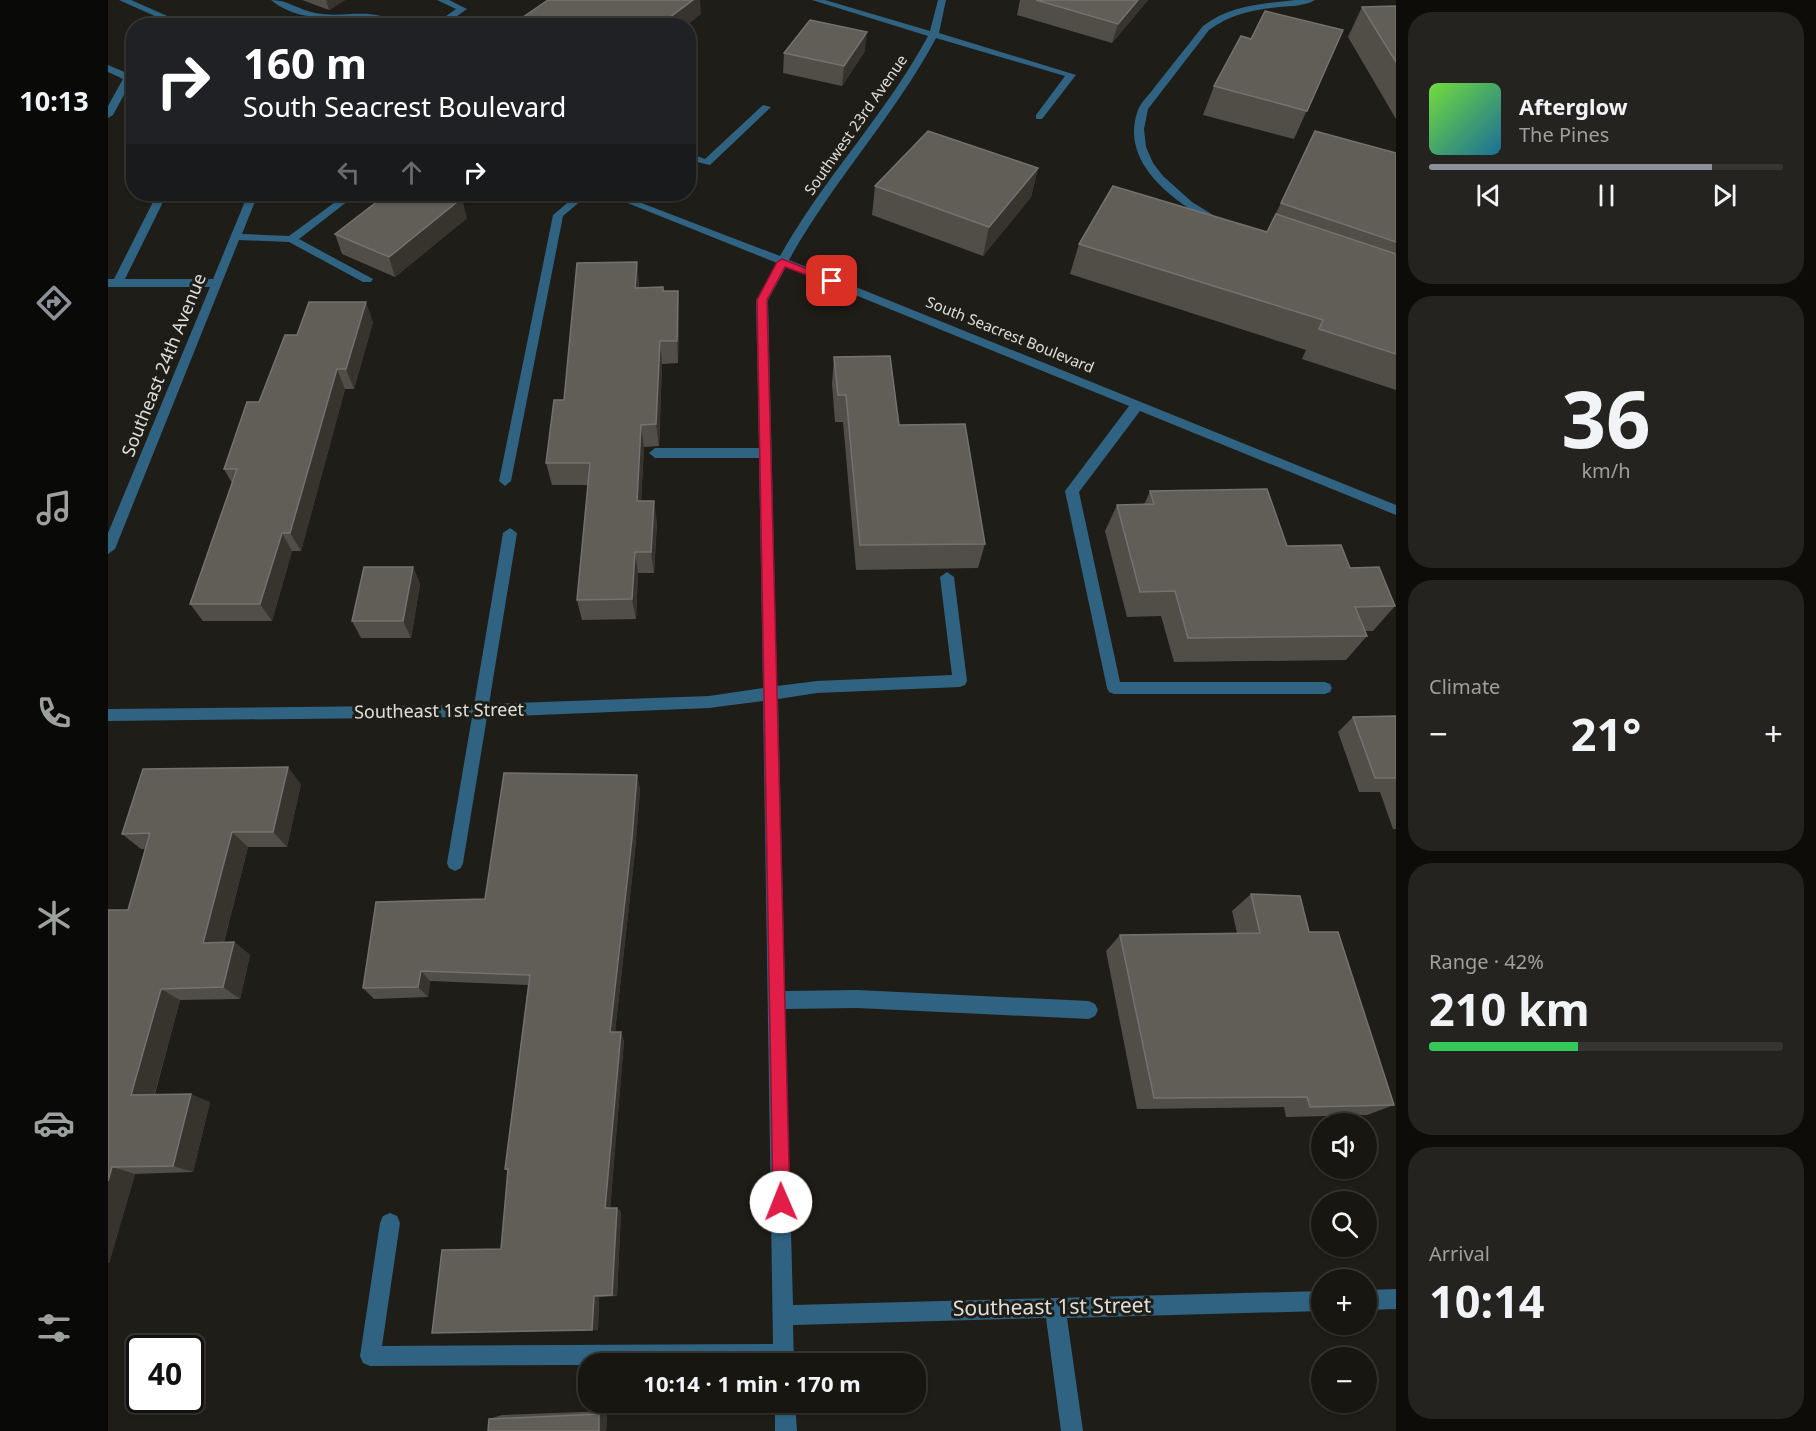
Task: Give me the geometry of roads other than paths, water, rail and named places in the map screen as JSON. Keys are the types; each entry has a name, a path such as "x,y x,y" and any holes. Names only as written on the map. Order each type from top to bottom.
{"street":[{"path":"123,0 167,18"},
{"path":"275,0 314,16 374,16 379,18"},
{"path":"441,0 463,9 449,18"},
{"path":"816,0 1071,75 1040,117"},
{"name":"Southwest 23rd Avenue","path":"784,1353 762,300 802,227 903,87 934,34 942,0"},
{"path":"1229,227 1191,206 1168,187 1151,168 1140,144 1139,120 1143,109 1206,28 1216,19 1248,7 1311,0"},
{"path":"108,68 126,76"},
{"path":"108,77 126,78"},
{"path":"108,115 126,86"},
{"path":"696,159 706,163 766,107"},
{"path":"158,201 113,283 217,283"},
{"name":"Southeast 24th Avenue","path":"108,549 250,201"},
{"path":"291,239 343,201"},
{"path":"505,481 558,215 575,201"},
{"name":"South Seacrest Boulevard","path":"628,201 1138,404 1396,510"},
{"path":"236,237 291,239 367,279"},
{"path":"1138,404 1072,491 1114,688 1325,688"},
{"path":"655,453 765,453"},
{"path":"455,863 510,533"},
{"name":"Southeast 1st Street","path":"108,715 481,711 709,702 817,687 960,681 947,577"},
{"path":"777,1000 857,999 1089,1010"},
{"path":"390,1223 370,1356 578,1358"},
{"path":"1377,1300 1396,1299"},
{"name":"Southeast 1st Street","path":"784,1315 1311,1301"},
{"path":"1055,1307 1072,1431"},
{"path":"785,1413 786,1431"}]}
